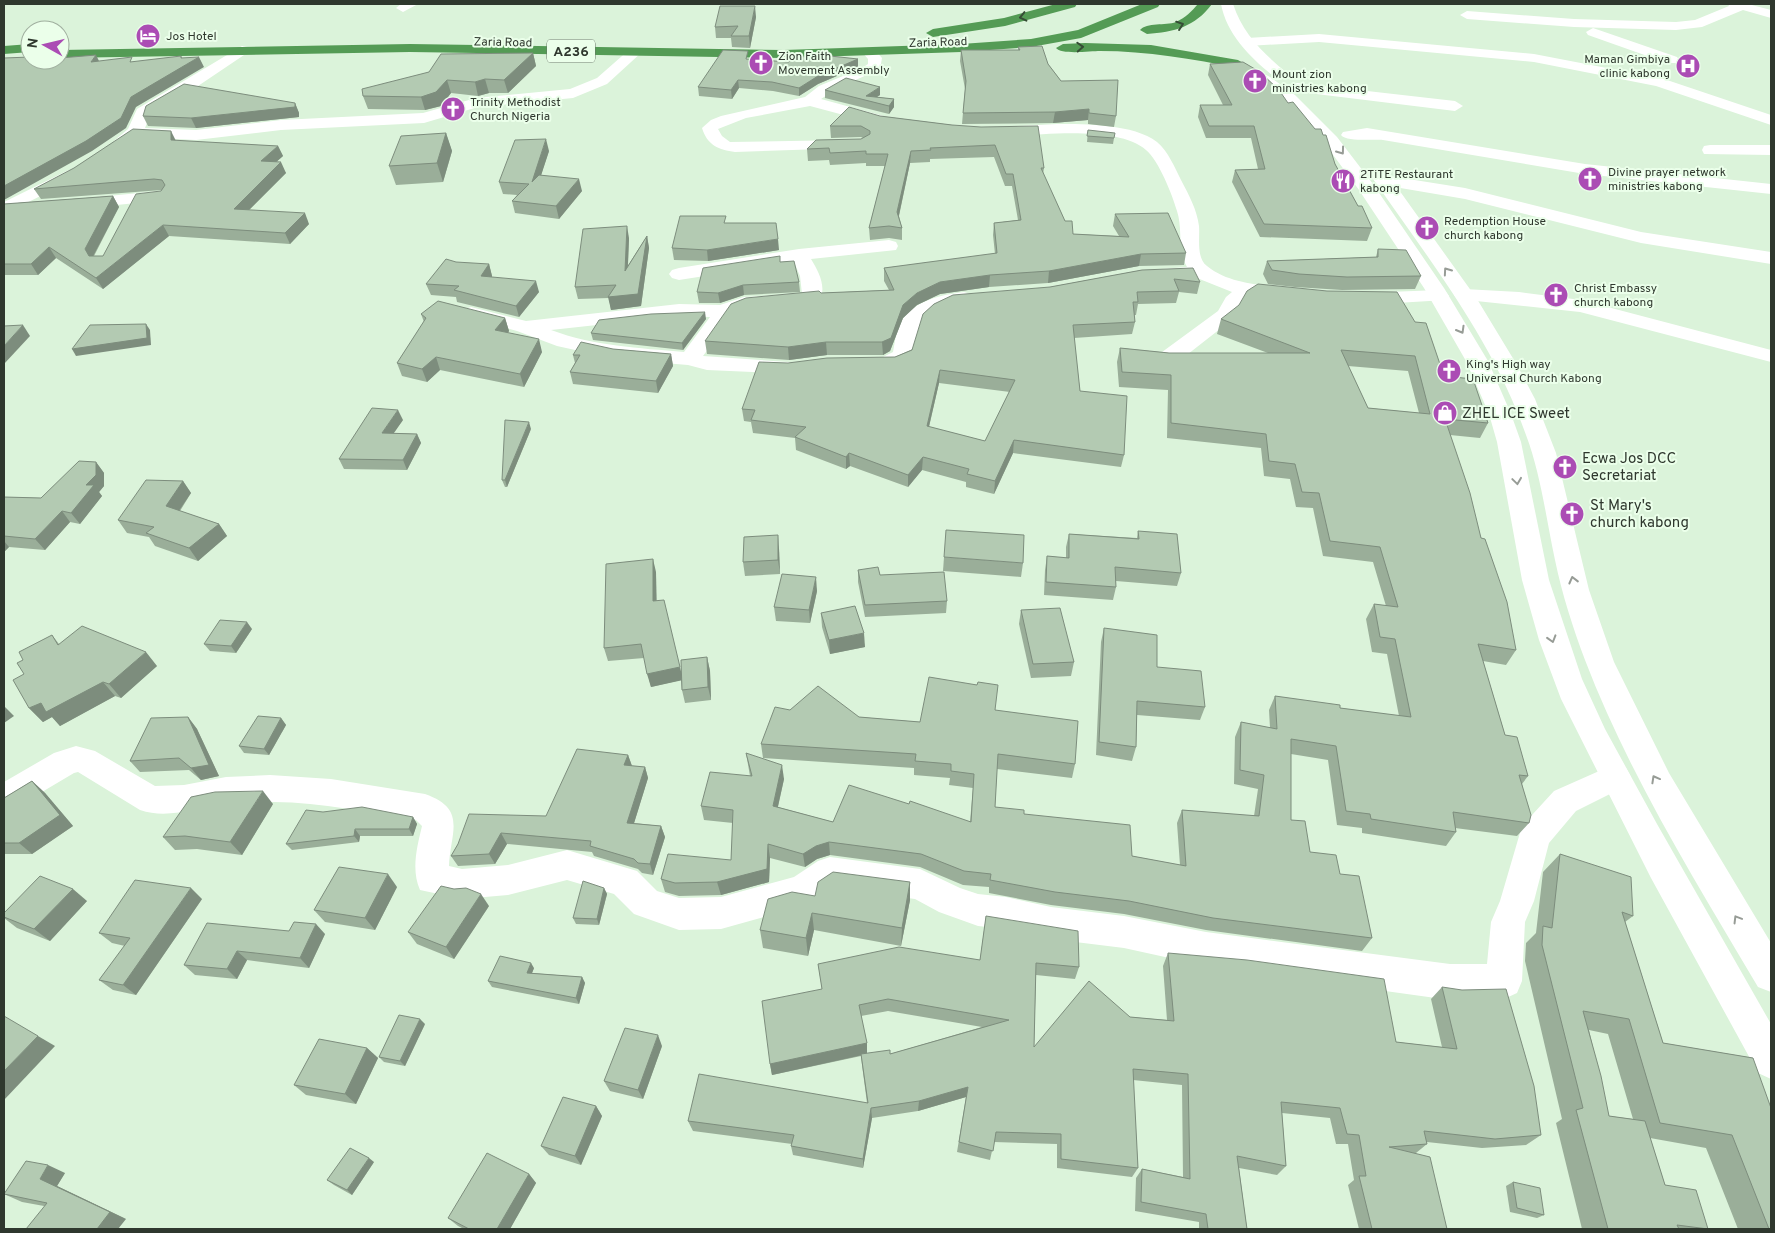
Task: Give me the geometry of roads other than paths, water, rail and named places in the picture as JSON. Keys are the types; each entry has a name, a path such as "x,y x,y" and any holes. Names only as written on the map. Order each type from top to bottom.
{"highway":[{"path":"851,45 1006,22 1070,4"},
{"name":"Zaria Road","path":"70,47 149,48 418,40 724,46 851,45 1037,35 1065,28 1132,4"},
{"name":"A236","path":"70,53 149,48 242,50 410,48 784,54 892,51 1031,43 1081,34 1152,4"},
{"path":"1147,30 1171,28 1187,23 1206,4"},
{"path":"1100,14 1147,30 1243,53"},
{"path":"892,51 923,56 943,56 986,55 1082,47 1124,47 1180,52 1243,53"},
{"path":"4,50 20,49"},
{"path":"4,56 20,55"}],"street":[{"path":"1227,4 1243,53 1266,78 1329,137 1510,370 1535,428 1550,474 1573,579 1584,618 1619,706 1644,759 1680,824 1762,946 1771,976"},
{"path":"1463,9 1574,23 1676,26 1697,24 1738,5 1771,14"},
{"path":"1463,9 1481,52"},
{"path":"1574,23 1596,34 1672,60"},
{"path":"1243,53 1319,38 1534,58 1659,82 1771,120"},
{"path":"106,151 135,132 143,112 193,83 242,50"},
{"path":"135,132 196,135 281,125 424,118 495,100 573,93 602,81 635,52"},
{"path":"810,101 819,91 874,66 875,58 869,52"},
{"path":"1243,53 1270,66 1326,113"},
{"path":"1297,88 1354,92 1455,106"},
{"path":"861,144 724,146 717,142 710,128 720,121 810,101 840,111 895,123"},
{"path":"989,132 1065,128 1106,131 1148,143 1161,158 1183,199 1190,226 1190,248 1195,265 1212,280 1249,289 1302,297"},
{"path":"1771,189 1585,169 1344,129 1383,180 1452,296 1473,350 1489,383 1516,473 1527,540 1554,645 1578,702 1650,844 1771,1060"},
{"path":"1710,150 1771,150"},
{"path":"6,206 86,165"},
{"path":"1383,180 1461,191 1599,228 1771,258"},
{"path":"6,206 54,206 160,196"},
{"path":"125,217 134,199"},
{"path":"679,274 799,255 889,246"},
{"path":"524,327 679,310 722,310 744,303 811,298 813,292 808,269 799,255"},
{"path":"1138,274 1203,272"},
{"path":"1166,360 1227,314 1233,301 1249,289"},
{"path":"845,363 886,363 902,356 911,323 925,311 947,300 981,296"},
{"path":"1348,300 1452,296 1519,298 1581,306 1771,356"},
{"path":"449,308 524,327 564,342 616,353 690,359 707,364 764,368 789,368 817,364"},
{"path":"690,359 719,322 722,310"},
{"path":"4,798 65,762 84,760 151,800 184,799 226,790 270,788 331,793 425,808 438,822 432,879 462,884 508,880 567,865 625,882 646,903 680,914 721,913 803,890 830,872 920,884 951,901 978,910 1006,913 1051,923 1124,932 1206,949 1441,980 1504,981 1508,922 1517,901 1534,836 1565,801 1615,777"}],"place":[{"name":"Jos Hotel","path":"148,36"},
{"name":"Zion Faith Movement Assembly","path":"761,63"},
{"name":"Maman Gimbiya clinic kabong","path":"1688,66"},
{"name":"Mount zion ministries kabong","path":"1255,81"},
{"name":"Trinity Methodist Church Nigeria","path":"453,109"},
{"name":"Divine prayer network ministries kabong","path":"1590,179"},
{"name":"2TiTE Restaurant kabong","path":"1343,181"},
{"name":"Redemption House church kabong","path":"1427,228"},
{"name":"Christ Embassy church kabong","path":"1556,295"},
{"name":"King's High way Universal Church Kabong","path":"1449,371"},
{"name":"ZHEL ICE Sweet","path":"1445,413"},
{"name":"Ecwa Jos DCC Secretariat","path":"1565,467"},
{"name":"St Mary's church kabong","path":"1572,514"}]}
